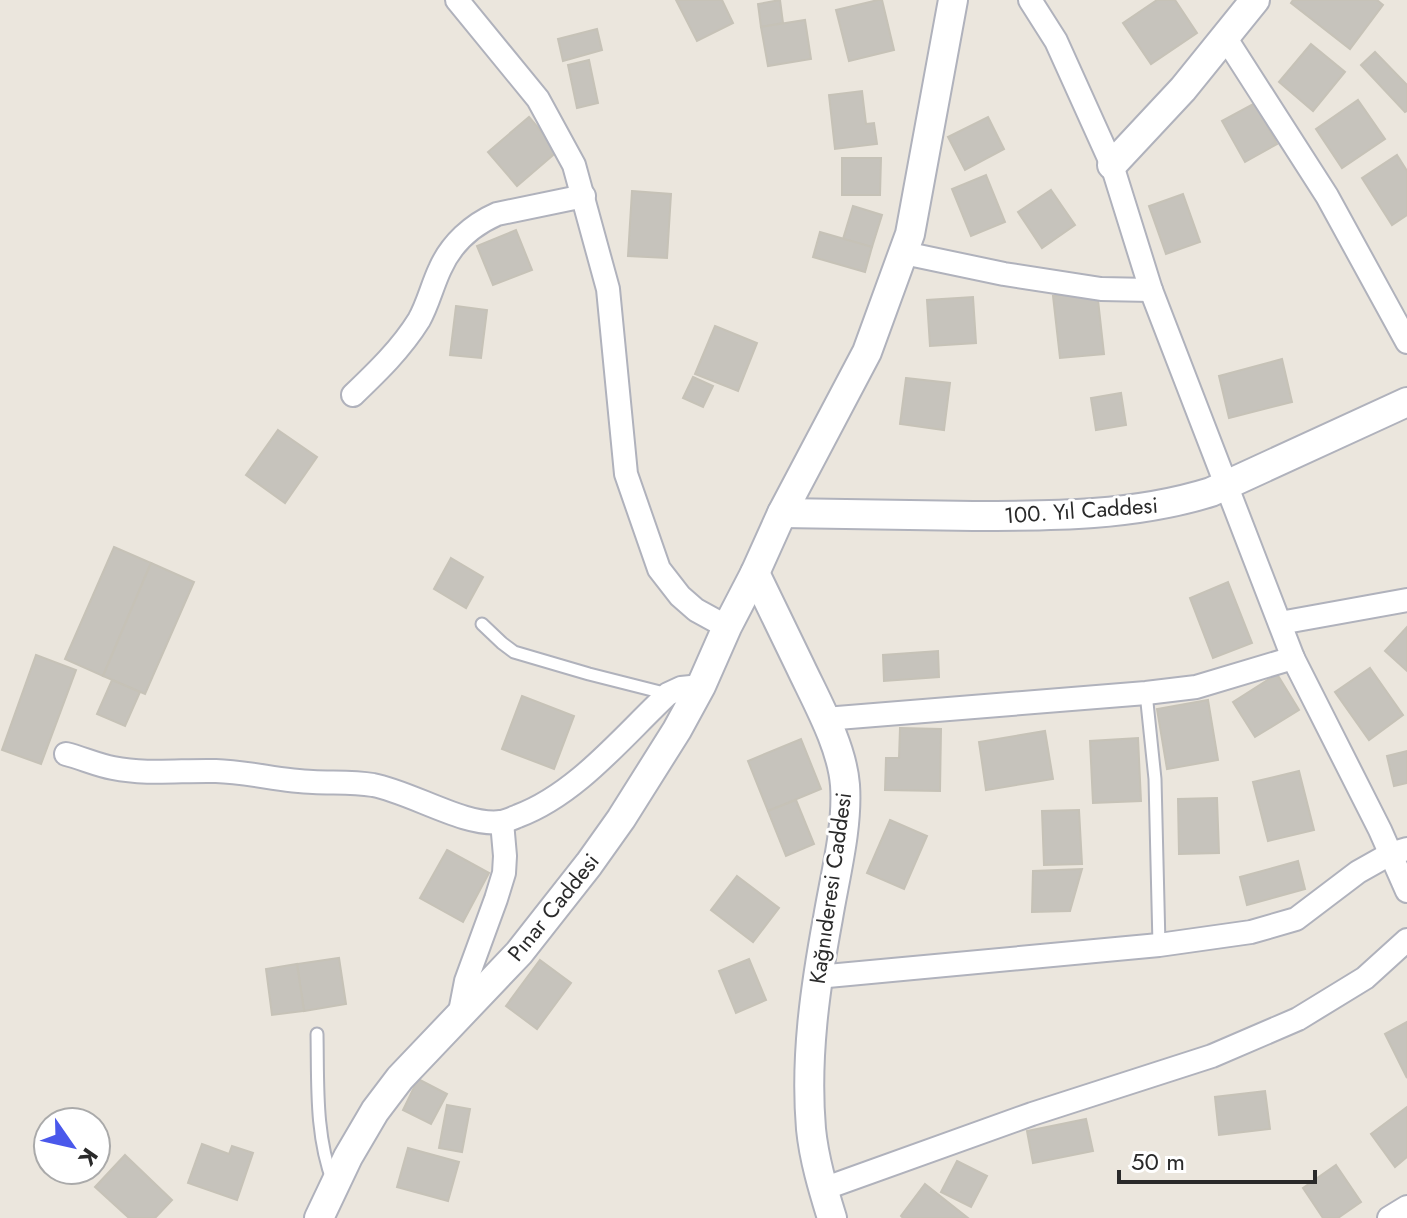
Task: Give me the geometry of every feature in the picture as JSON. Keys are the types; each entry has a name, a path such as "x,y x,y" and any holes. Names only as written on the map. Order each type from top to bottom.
{"street":[{"path":"457,0 538,99 574,165 608,289 626,474 659,569 680,596 696,610 727,627"},
{"name":"Pınar Caddesi","path":"319,1218 348,1157 375,1111 400,1078 519,953 589,864 677,730 701,686 782,513 867,352 904,253 953,0"},
{"path":"1030,0 1056,41 1112,165 1151,290 1293,658 1399,851 1407,891"},
{"path":"1112,165 1174,99 1255,0"},
{"path":"1225,37 1327,196 1407,342"},
{"path":"353,395 405,341 420,319 440,268 466,233 497,214 584,196"},
{"path":"904,253 1004,274 1101,289 1151,290"},
{"name":"100. Yıl Caddesi","path":"782,513 1027,516 1120,512 1211,492 1407,402"},
{"name":"Kağnıderesi Caddesi","path":"755,573 825,719 845,785 844,816 817,977 809,1090 811,1133 832,1218"},
{"path":"1280,623 1407,600"},
{"path":"825,719 1196,687 1293,658"},
{"path":"66,754 130,770 218,771 291,781 353,782 385,788 478,822 502,822 556,796 582,776 668,694 681,688 701,686"},
{"path":"459,1017 466,981 504,873 502,822"},
{"path":"817,977 1159,945 1251,932 1296,919 1358,872 1399,851"},
{"path":"823,1189 1032,1114 1212,1056 1298,1019 1365,978 1407,940"},
{"path":"1389,1218 1407,1207"}],"lane":[{"path":"482,624 514,652 668,694"},
{"path":"1146,693 1155,779 1159,945"},
{"path":"317,1034 321,1133 325,1161 335,1186"}],"building":[{"path":"676,0 722,0 733,23 697,41"},
{"path":"780,0 783,23 761,27 758,4"},
{"path":"882,0 894,50 849,61 836,10"},
{"path":"1157,0 1175,0 1197,33 1151,64 1123,23"},
{"path":"1293,0 1377,0 1383,5 1350,49 1291,3"},
{"path":"805,20 811,59 768,66 761,27"},
{"path":"597,29 602,50 563,61 558,39"},
{"path":"1311,44 1345,72 1313,111 1279,82"},
{"path":"1375,52 1407,85 1407,111 1361,65"},
{"path":"589,60 598,103 577,108 568,65"},
{"path":"862,91 866,124 874,123 877,144 835,149 829,95"},
{"path":"1358,100 1385,139 1342,168 1316,129"},
{"path":"1255,103 1277,144 1245,162 1222,121"},
{"path":"529,117 558,151 517,186 488,152"},
{"path":"988,117 1004,149 965,170 948,137"},
{"path":"1397,155 1407,171 1407,215 1392,225 1362,178"},
{"path":"842,158 881,158 880,195 842,195"},
{"path":"986,175 1005,222 971,236 952,189"},
{"path":"1051,190 1075,225 1042,248 1018,212"},
{"path":"632,191 671,194 667,258 628,256"},
{"path":"1183,194 1200,242 1166,254 1149,206"},
{"path":"853,206 882,215 872,247 843,239"},
{"path":"516,230 532,270 493,285 477,246"},
{"path":"820,232 872,247 865,272 813,257"},
{"path":"1097,291 1104,354 1060,358 1053,296"},
{"path":"973,297 976,343 930,346 927,300"},
{"path":"456,306 487,310 481,358 450,355"},
{"path":"715,326 757,343 738,391 695,374"},
{"path":"1282,359 1292,402 1229,418 1219,376"},
{"path":"693,377 713,386 703,407 683,398"},
{"path":"906,378 950,383 944,430 900,424"},
{"path":"1121,393 1126,425 1096,430 1091,398"},
{"path":"278,430 317,457 285,503 246,475"},
{"path":"114,547 151,563 103,676 65,659"},
{"path":"451,558 483,577 466,608 434,589"},
{"path":"151,563 194,582 145,694 103,676"},
{"path":"1228,582 1252,643 1213,658 1190,598"},
{"path":"1407,627 1407,671 1385,651"},
{"path":"938,651 939,677 884,681 883,655"},
{"path":"36,655 76,670 41,764 2,750"},
{"path":"1370,668 1403,715 1369,740 1335,692"},
{"path":"1277,674 1299,710 1255,737 1233,702"},
{"path":"112,680 140,692 125,726 97,714"},
{"path":"522,696 574,716 554,769 502,749"},
{"path":"1208,700 1218,760 1167,769 1157,709"},
{"path":"900,728 941,729 940,791 885,790 886,758 899,758"},
{"path":"1045,731 1053,779 986,790 979,742"},
{"path":"1138,738 1141,801 1093,803 1090,741"},
{"path":"801,739 821,789 768,811 748,761"},
{"path":"1407,751 1407,783 1394,786 1387,756"},
{"path":"1299,771 1314,830 1268,841 1253,782"},
{"path":"1217,798 1219,853 1179,854 1178,799"},
{"path":"796,800 814,844 786,856 768,811"},
{"path":"1079,810 1082,864 1044,865 1042,811"},
{"path":"890,820 927,836 904,889 867,873"},
{"path":"447,850 489,873 463,922 420,898"},
{"path":"1298,861 1305,889 1247,905 1240,877"},
{"path":"1082,869 1070,911 1032,912 1033,871"},
{"path":"737,876 779,908 753,942 711,910"},
{"path":"339,958 346,1004 304,1011 297,964"},
{"path":"749,959 766,1000 736,1013 719,971"},
{"path":"540,960 571,983 537,1029 506,1006"},
{"path":"297,964 304,1011 272,1015 266,969"},
{"path":"1407,1022 1407,1078 1385,1034"},
{"path":"418,1079 447,1094 431,1124 403,1110"},
{"path":"1265,1091 1270,1129 1219,1135 1215,1097"},
{"path":"447,1105 470,1109 462,1152 439,1148"},
{"path":"1407,1107 1407,1157 1395,1167 1371,1134"},
{"path":"1086,1119 1093,1151 1033,1163 1027,1131"},
{"path":"202,1144 229,1154 232,1146 253,1153 237,1200 188,1183"},
{"path":"408,1148 459,1162 448,1201 397,1187"},
{"path":"125,1155 172,1200 155,1218 129,1218 95,1187 112,1186 112,1169"},
{"path":"957,1161 987,1176 971,1207 941,1192"},
{"path":"1336,1165 1361,1202 1338,1218 1323,1218 1303,1188"},
{"path":"925,1184 968,1218 903,1218 901,1216"}]}
